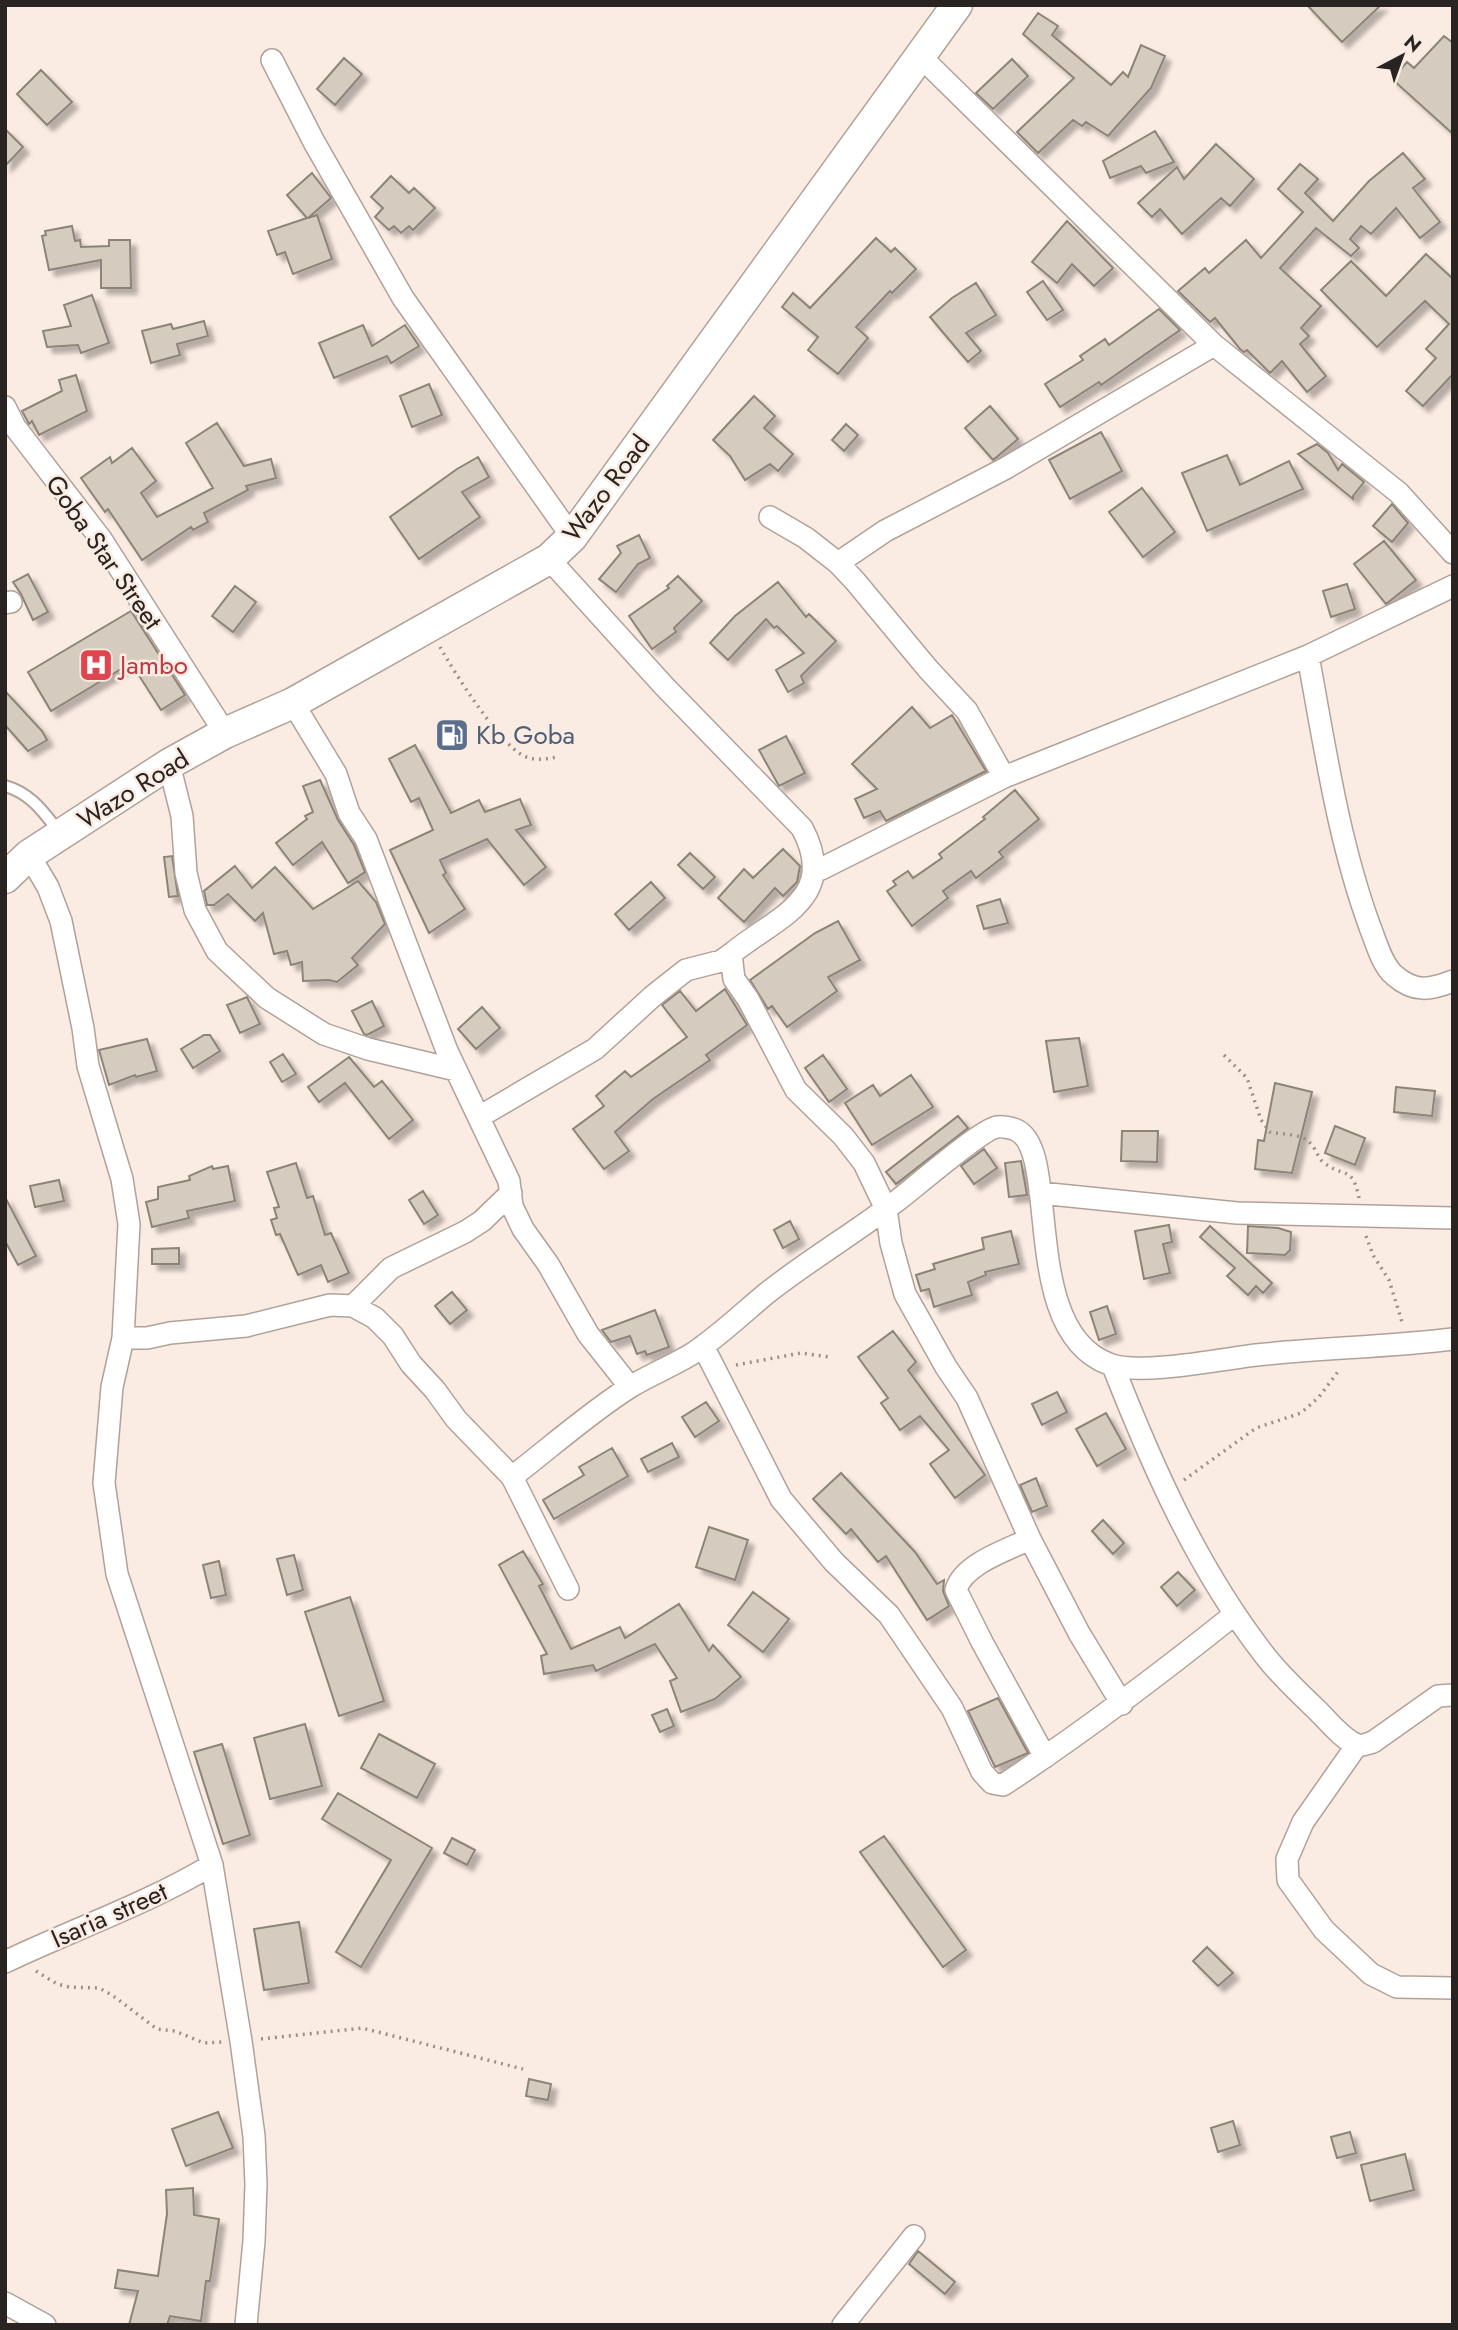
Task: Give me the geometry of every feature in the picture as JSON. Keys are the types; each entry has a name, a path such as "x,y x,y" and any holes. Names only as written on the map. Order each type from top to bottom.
{"main road":[{"name":"Wazo Road","path":"5,878 29,855 169,764 225,733 293,703 549,559 572,537 957,5"}],"street":[{"path":"921,57 1214,345 1399,493 1453,553"},
{"path":"272,60 314,142 403,298 572,537"},
{"path":"838,562 885,531 1006,468 1214,345"},
{"name":"Goba Star Street","path":"5,407 15,427 101,539 225,733"},
{"path":"770,517 806,538 838,562 967,711 1004,777"},
{"path":"479,1117 595,1049 686,970 721,961 793,911 805,897 813,881 811,844 802,828 664,686 549,559"},
{"path":"814,863 821,869 1004,777 1308,656 1453,586"},
{"path":"1308,656 1344,846 1376,944 1391,973 1406,984 1418,989 1431,989 1453,981"},
{"path":"293,703 336,774 349,813 366,839 447,1051 509,1181 512,1206 523,1229 548,1264 588,1334 630,1387"},
{"path":"169,764 182,816 186,873 195,910 217,951 267,998 324,1034 368,1049 456,1070"},
{"path":"29,855 48,887 61,921 88,1066 122,1179 129,1224 123,1338 112,1387 104,1483 117,1574 212,1865 254,2136 254,2241 246,2325"},
{"path":"732,954 734,979 748,999 796,1090 843,1136 864,1163 886,1209 891,1243 905,1294 946,1367 967,1398 1030,1539 1079,1633 1122,1704"},
{"path":"512,1477 630,1387 703,1346 768,1293 886,1209 977,1138 997,1127 1017,1130 1028,1142 1035,1160 1043,1230 1057,1304 1076,1342 1093,1357 1113,1366 1157,1367 1354,1346 1453,1339"},
{"path":"353,1306 391,1268 465,1232 511,1193"},
{"path":"1040,1193 1237,1213 1453,1218"},
{"path":"123,1338 147,1338 246,1325 330,1305 353,1306 375,1318 393,1336 411,1364 435,1390 456,1419 512,1477 568,1589"},
{"path":"703,1346 781,1500 834,1562 889,1615 952,1708 982,1772 992,1783 1003,1785 1122,1704 1235,1614"},
{"path":"1113,1366 1166,1493 1192,1544 1235,1614 1267,1659 1314,1708 1357,1745"},
{"path":"1030,1539 971,1569 959,1580 956,1590 1045,1757"},
{"path":"1453,1695 1438,1696 1373,1742 1357,1745 1303,1822 1287,1859 1288,1880 1324,1930 1371,1974 1397,1987 1453,1988"},
{"name":"Isaria street","path":"11,1959 69,1931 175,1887 212,1865"},
{"path":"842,2325 914,2236"},
{"path":"5,2303 45,2325"}],"lane":[{"path":"5,786 19,790 34,801 60,834"}],"path":[{"path":"429,626 455,674 507,741 522,755 539,760 557,757"},
{"path":"1224,1055 1247,1078 1261,1120 1270,1132 1300,1136 1310,1142 1323,1162 1355,1179 1366,1241 1389,1280 1408,1344"},
{"path":"1166,1493 1256,1428 1301,1413 1334,1380 1354,1346"},
{"path":"714,1369 801,1353 830,1357"},
{"path":"11,1959 57,1984 99,1988 157,2029 175,2031 204,2043 362,2028 523,2069"}],"building":[{"path":"1307,5 1381,5 1342,42"},
{"path":"1038,13 1058,26 1052,35 1111,85 1123,72 1128,77 1141,45 1165,56 1151,88 1108,136 1086,122 1082,126 1073,120 1038,153 1017,132 1074,78 1023,34"},
{"path":"1444,36 1453,43 1453,134 1392,79 1407,62 1414,68"},
{"path":"344,58 362,74 335,105 317,89"},
{"path":"1012,59 1028,76 993,109 976,93"},
{"path":"41,70 72,102 47,125 17,94"},
{"path":"5,129 23,147 5,166"},
{"path":"1155,131 1174,162 1146,173 1141,166 1110,178 1103,161"},
{"path":"1216,144 1254,179 1230,206 1221,198 1182,234 1160,209 1152,217 1138,203 1177,167 1184,179"},
{"path":"1403,153 1425,179 1413,188 1440,222 1420,238 1396,208 1371,234 1361,226 1350,239 1359,248 1351,256 1316,228 1280,268 1321,306 1301,328 1309,336 1300,344 1326,376 1307,392 1282,361 1270,373 1247,350 1244,352 1240,349 1215,318 1210,322 1178,291 1205,268 1209,273 1246,240 1261,258 1303,212 1278,189 1300,164 1318,179 1305,193 1333,221 1369,181"},
{"path":"312,173 331,198 308,218 317,215 332,259 293,274 285,252 277,255 268,231 307,218 287,195"},
{"path":"391,176 409,193 414,188 435,208 413,230 409,226 401,233 394,226 389,230 375,217 383,208 371,197"},
{"path":"1067,221 1113,268 1094,286 1072,264 1057,283 1032,262"},
{"path":"72,226 75,241 80,240 81,247 109,246 109,240 130,240 131,288 101,288 101,260 49,270 42,236 46,235 45,231"},
{"path":"876,238 891,252 895,248 916,269 892,293 890,291 856,327 868,338 838,374 808,350 818,337 782,307 793,293 810,308"},
{"path":"1426,254 1453,279 1453,374 1423,406 1406,391 1436,358 1426,349 1449,324 1425,301 1377,347 1321,290 1351,261 1386,296"},
{"path":"1043,281 1063,310 1047,320 1027,292"},
{"path":"976,283 996,315 966,333 981,351 968,362 930,317 952,298"},
{"path":"92,295 109,343 81,353 78,345 47,347 43,331 71,326 64,305"},
{"path":"1159,309 1180,330 1101,385 1099,382 1060,407 1045,384 1083,360 1080,356 1105,339 1109,345"},
{"path":"204,321 208,336 177,344 180,355 151,363 142,331 171,324 173,329"},
{"path":"363,325 372,346 405,325 419,346 391,363 387,356 334,378 319,343"},
{"path":"76,375 87,411 39,435 32,421 29,424 22,411 62,391 59,380"},
{"path":"429,384 442,415 412,427 400,396"},
{"path":"754,396 775,416 764,428 793,454 778,471 770,464 745,480 730,456 713,440"},
{"path":"990,406 1018,439 993,460 965,428"},
{"path":"217,423 244,466 271,459 276,478 246,486 248,490 204,513 208,522 193,530 191,527 142,560 108,509 105,512 81,478 110,457 112,463 132,448 156,481 141,493 157,517 213,488 186,443"},
{"path":"846,424 858,435 844,451 832,440"},
{"path":"1101,432 1122,471 1070,499 1049,460"},
{"path":"1317,444 1328,453 1338,470 1342,464 1364,482 1353,499 1298,454"},
{"path":"1227,455 1240,485 1289,461 1303,489 1207,531 1182,473"},
{"path":"478,457 489,477 462,492 480,517 419,559 390,517"},
{"path":"1142,488 1175,532 1143,557 1109,512"},
{"path":"1392,504 1408,523 1392,542 1373,526"},
{"path":"639,535 650,558 638,564 616,592 599,579 621,553 617,546"},
{"path":"1384,541 1416,580 1386,604 1354,564"},
{"path":"28,574 48,612 33,620 13,582"},
{"path":"678,576 702,601 674,628 676,632 652,649 629,616 669,588 667,586"},
{"path":"778,582 806,617 809,614 836,641 801,676 804,683 788,692 776,670 804,653 777,626 774,628 766,619 728,660 710,643 735,616"},
{"path":"1347,584 1355,609 1331,617 1323,591"},
{"path":"235,586 256,602 233,632 212,616"},
{"path":"131,611 185,695 161,710 131,663 51,711 28,672"},
{"path":"5,691 47,740 28,751 5,725"},
{"path":"912,707 930,728 952,715 986,771 886,821 880,811 864,818 855,799 877,789 852,764"},
{"path":"786,736 805,773 779,786 759,750"},
{"path":"415,745 451,813 479,800 485,812 520,799 531,825 516,830 546,867 524,885 487,839 440,860 446,873 443,875 465,909 429,933 390,850 433,830 419,798 411,802 389,759"},
{"path":"320,780 365,872 348,883 322,842 293,865 276,843 313,812 303,786"},
{"path":"1015,790 1039,819 999,852 1003,857 976,878 971,871 943,891 948,898 912,926 887,891 896,885 893,881 908,871 913,878 942,858 939,854 985,819 983,817"},
{"path":"783,849 800,866 797,882 783,896 775,888 744,922 718,898 744,869 753,878"},
{"path":"690,853 715,877 703,889 678,865"},
{"path":"172,856 178,896 169,897 164,857"},
{"path":"235,866 252,888 275,867 313,909 358,881 376,902 385,924 352,958 358,965 337,982 303,981 302,962 291,965 287,951 274,954 263,913 255,921 228,894 214,905 207,905 204,891"},
{"path":"651,882 665,898 629,930 615,914"},
{"path":"1000,899 1008,923 984,929 977,906"},
{"path":"838,921 860,960 828,977 837,991 787,1027 772,1006 768,1009 750,980 815,933"},
{"path":"725,989 747,1025 706,1055 710,1060 653,1099 615,1132 629,1151 604,1169 573,1129 604,1106 596,1096 625,1071 631,1077 687,1037 662,1005 680,991 696,1011"},
{"path":"247,997 260,1024 240,1033 227,1005"},
{"path":"372,1001 384,1026 367,1035 352,1011"},
{"path":"482,1007 500,1028 476,1049 458,1029"},
{"path":"204,1035 210,1035 220,1051 193,1068 181,1049"},
{"path":"1079,1038 1088,1086 1054,1092 1046,1041"},
{"path":"147,1039 157,1071 136,1077 135,1075 109,1085 99,1050"},
{"path":"283,1054 296,1074 282,1082 270,1062"},
{"path":"823,1055 847,1089 829,1102 805,1068"},
{"path":"349,1057 374,1087 382,1081 413,1120 389,1139 345,1083 319,1102 308,1087"},
{"path":"911,1075 933,1107 872,1145 845,1103 873,1085 880,1096"},
{"path":"1275,1083 1312,1092 1292,1173 1255,1169 1258,1140 1264,1141"},
{"path":"1396,1087 1435,1091 1432,1116 1394,1112"},
{"path":"958,1116 968,1128 896,1184 886,1172"},
{"path":"1335,1126 1365,1138 1355,1165 1325,1153"},
{"path":"1122,1131 1158,1131 1157,1162 1121,1161"},
{"path":"984,1149 997,1168 974,1184 961,1166"},
{"path":"1021,1161 1027,1195 1009,1197 1005,1163"},
{"path":"296,1163 307,1198 313,1196 325,1235 331,1233 349,1273 328,1282 321,1265 298,1275 280,1234 276,1235 271,1220 277,1218 274,1208 279,1207 267,1172"},
{"path":"212,1166 213,1169 228,1166 235,1201 187,1211 189,1218 152,1227 146,1202 158,1199 158,1187 190,1180 189,1176"},
{"path":"59,1180 64,1201 35,1207 30,1186"},
{"path":"423,1191 438,1215 424,1224 409,1200"},
{"path":"5,1197 36,1256 18,1265 5,1241"},
{"path":"790,1221 799,1239 783,1248 774,1230"},
{"path":"1169,1225 1172,1242 1163,1244 1170,1273 1144,1279 1135,1231"},
{"path":"1210,1226 1272,1283 1263,1293 1256,1286 1248,1295 1227,1276 1235,1268 1200,1237"},
{"path":"1248,1226 1278,1228 1291,1232 1290,1250 1285,1255 1247,1253"},
{"path":"1011,1231 1019,1264 985,1272 986,1275 968,1282 972,1295 934,1307 929,1289 921,1291 916,1275 935,1269 933,1264 984,1249 982,1238"},
{"path":"179,1248 179,1264 152,1264 152,1249"},
{"path":"452,1292 467,1310 450,1324 435,1306"},
{"path":"1107,1306 1116,1334 1099,1340 1090,1312"},
{"path":"655,1310 669,1347 647,1355 645,1351 637,1354 630,1336 611,1342 602,1330"},
{"path":"893,1331 916,1362 908,1370 985,1475 955,1498 930,1464 949,1450 920,1416 900,1430 881,1403 888,1398 858,1357"},
{"path":"1057,1392 1067,1412 1042,1425 1032,1404"},
{"path":"706,1402 719,1421 695,1437 682,1417"},
{"path":"1106,1413 1126,1449 1097,1466 1076,1429"},
{"path":"672,1443 679,1457 648,1472 641,1459"},
{"path":"612,1448 628,1476 554,1519 543,1500 584,1475 579,1467"},
{"path":"841,1473 915,1552 937,1584 944,1580 943,1591 949,1606 927,1620 886,1556 878,1562 851,1529 846,1534 813,1499"},
{"path":"1036,1478 1047,1506 1032,1512 1020,1485"},
{"path":"1103,1520 1124,1543 1113,1554 1092,1531"},
{"path":"709,1527 748,1540 735,1580 696,1567"},
{"path":"523,1551 543,1584 539,1586 571,1649 620,1627 625,1638 679,1604 709,1651 713,1645 741,1677 715,1699 681,1712 670,1681 677,1678 655,1644 596,1671 593,1665 544,1674 541,1656 547,1654 499,1565"},
{"path":"294,1555 303,1590 287,1595 277,1559"},
{"path":"219,1561 226,1595 211,1598 203,1565"},
{"path":"1178,1572 1195,1590 1177,1606 1161,1587"},
{"path":"753,1592 789,1619 763,1652 728,1625"},
{"path":"350,1597 384,1701 339,1716 305,1612"},
{"path":"998,1698 1028,1753 995,1767 968,1711"},
{"path":"667,1709 674,1726 660,1732 652,1715"},
{"path":"305,1724 322,1786 270,1799 254,1738"},
{"path":"379,1734 435,1764 417,1798 361,1768"},
{"path":"222,1744 250,1835 223,1844 194,1752"},
{"path":"338,1793 432,1848 361,1967 336,1952 391,1860 322,1819"},
{"path":"884,1836 966,1950 943,1967 860,1852"},
{"path":"452,1838 475,1850 467,1865 444,1853"},
{"path":"299,1922 309,1983 264,1990 254,1929"},
{"path":"1207,1947 1233,1973 1218,1986 1193,1961"},
{"path":"529,2079 551,2084 548,2100 526,2096"},
{"path":"218,2112 233,2148 186,2166 172,2129"},
{"path":"1233,2121 1240,2145 1218,2152 1211,2128"},
{"path":"1350,2132 1356,2153 1337,2158 1331,2137"},
{"path":"1405,2154 1414,2190 1370,2201 1361,2165"},
{"path":"193,2188 194,2215 219,2219 201,2321 170,2316 167,2325 129,2325 138,2291 115,2288 118,2270 158,2276 167,2214 166,2190"},
{"path":"918,2251 955,2282 945,2294 909,2264"}],"place":[{"name":"Jambo","path":"96,665"},
{"name":"Kb Goba","path":"452,735"}]}
